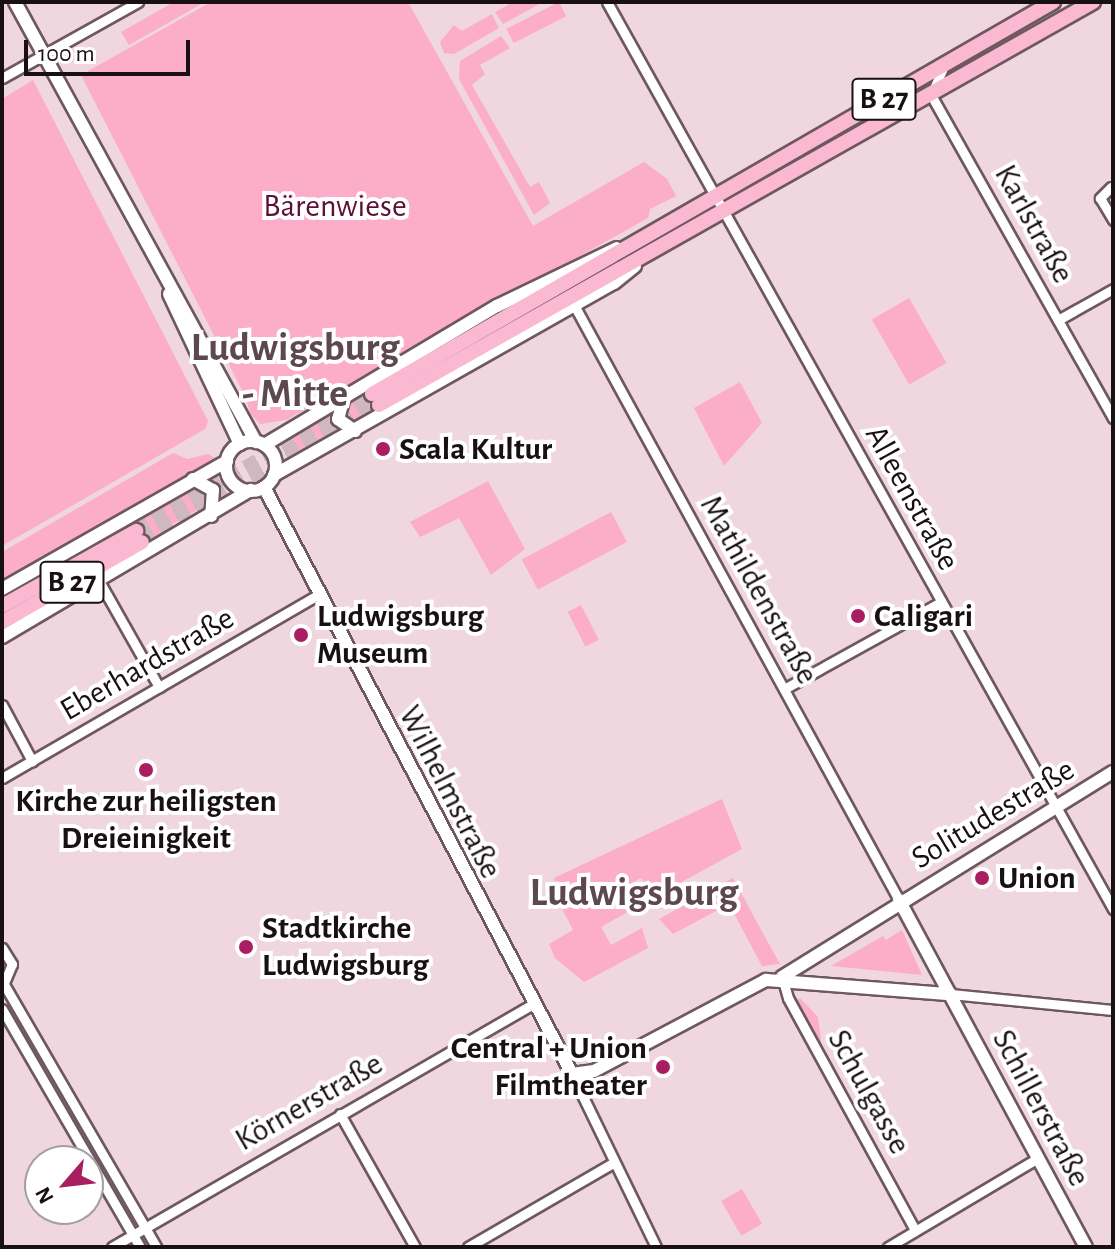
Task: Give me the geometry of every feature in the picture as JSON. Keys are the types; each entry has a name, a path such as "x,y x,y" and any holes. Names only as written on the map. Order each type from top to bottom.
{"main road":[{"path":"15,2 163,276 261,443 275,460 274,475"},
{"name":"B 27","path":"1053,2 635,241 376,399 643,259 1093,2"},
{"path":"2,589 227,461 240,444 261,443 570,267 635,241"},
{"path":"2,637 258,489 274,475 614,283 643,259"},
{"path":"163,276 179,323 240,444"},
{"path":"345,395 338,419 355,431"},
{"path":"227,461 233,482 258,489"},
{"path":"193,479 213,490 211,516"},
{"name":"Wilhelmstraße","path":"258,489 319,594 532,1005 572,1074"},
{"name":"B 27","path":"2,606 139,536 2,622"},
{"name":"Solitudestraße","path":"782,977 889,913 899,900 1113,772"},
{"name":"Schillerstraße","path":"899,900 1086,1247"},
{"path":"805,962 804,971 813,980"},
{"path":"572,1074 594,1071 755,983 782,977 950,994"}],"street":[{"path":"2,78 138,2"},
{"name":"Alleenstraße","path":"607,2 1113,909"},
{"path":"931,95 944,64"},
{"name":"Karlstraße","path":"931,95 1110,407 1113,418"},
{"path":"1111,187 1100,198 1113,220"},
{"path":"1058,320 1113,289"},
{"name":"Mathildenstraße","path":"574,305 899,900"},
{"path":"99,581 159,687"},
{"name":"Eberhardstraße","path":"2,778 319,594"},
{"path":"784,689 941,602"},
{"path":"2,705 32,761"},
{"path":"2,948 12,964 4,987 156,1247"},
{"name":"Schulgasse","path":"782,977 788,998 915,1230"},
{"path":"950,994 1113,1010"},
{"name":"Körnerstraße","path":"112,1247 532,1005"},
{"path":"2,1009 140,1247"},
{"name":"Wilhelmstraße","path":"572,1074 656,1247"},
{"path":"340,1114 415,1247"},
{"path":"888,1247 1038,1158"},
{"path":"468,1247 613,1163"}],"green space":[{"path":"174,2 205,2 129,45 121,32"},
{"name":"Bärenwiese","path":"211,2 408,2 533,226 644,162 667,179 676,196 650,209 648,218 286,420 260,424 250,413 246,398 81,75"},
{"path":"513,2 543,2 503,24 495,12"},
{"path":"559,2 566,16 514,43 506,29"},
{"path":"492,14 499,28 454,54 444,53 440,42 454,25 462,31"},
{"path":"501,36 510,48 480,65 485,74 472,85 530,187 539,182 550,203 534,215 459,79 460,61"},
{"path":"33,80 208,421 205,429 2,546 2,99"},
{"path":"909,298 946,363 909,384 872,320"},
{"path":"740,382 762,423 724,466 694,408"},
{"path":"368,386 381,410 356,424 344,420 344,406"},
{"path":"331,414 342,433 296,454 288,439"},
{"path":"173,453 187,459 208,454 217,459 2,583 2,552"},
{"path":"488,481 525,549 491,575 459,518 420,537 410,522"},
{"path":"197,485 208,489 206,505 173,524 157,541 2,615 141,534 133,519"},
{"path":"611,512 627,542 538,589 522,559"},
{"path":"581,605 599,640 585,647 568,612"},
{"path":"722,799 742,849 645,902 640,893 647,888 641,878 613,893 619,904 628,899 633,909 601,927 611,945 642,928 648,948 584,982 555,958 549,944 573,930 557,899 554,878"},
{"path":"733,878 780,964 762,966 729,904 673,934 659,919"},
{"path":"902,930 922,975 831,966 883,936 886,940"},
{"path":"800,998 818,1017 822,1049 795,1002"},
{"path":"742,1189 762,1224 741,1236 721,1201"}],"tunnel":[{"path":"136,531 372,394"},
{"path":"142,542 379,405"}],"place":[{"name":"Scala Kultur","path":"383,449"},
{"name":"Caligari","path":"858,616"},
{"name":"Ludwigsburg Museum","path":"301,635"},
{"name":"Kirche zur heiligsten Dreieinigkeit","path":"146,770"},
{"name":"Union","path":"982,878"},
{"name":"Stadtkirche Ludwigsburg","path":"246,947"},
{"name":"Central + Union Filmtheater","path":"663,1067"}],"district":[{"name":"Ludwigsburg - Mitte","path":"295,371"},
{"name":"Ludwigsburg","path":"634,893"}]}
